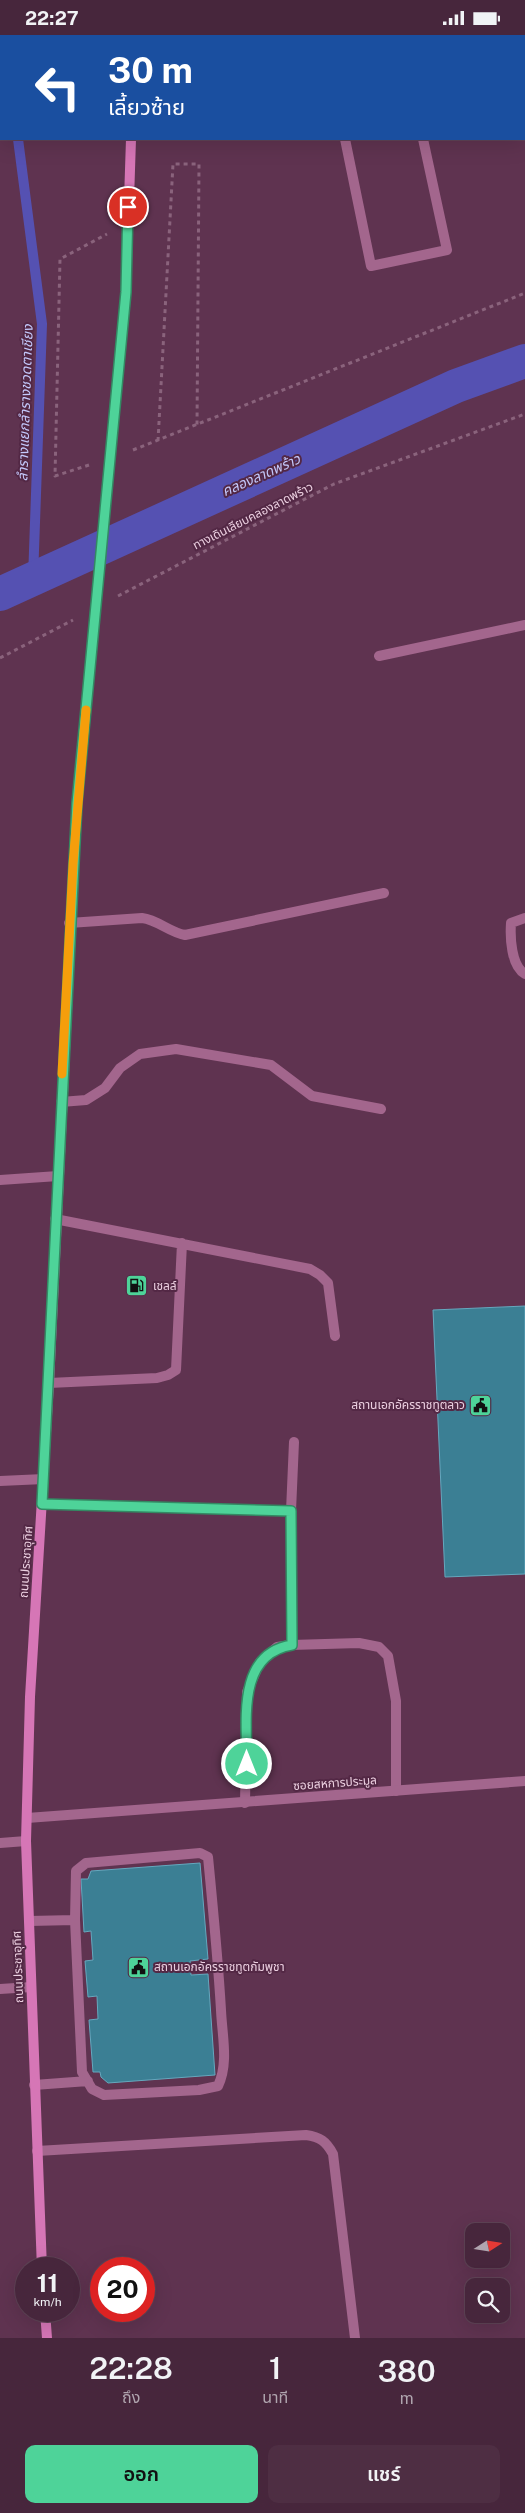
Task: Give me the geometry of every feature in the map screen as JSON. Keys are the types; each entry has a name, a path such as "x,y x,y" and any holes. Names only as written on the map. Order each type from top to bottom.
{"main road":[{"name":"ถนนประชาอุทิศ","path":"41,2257 26,1841 30,1697 49,1383 69,923 77,803 126,292 131,140"},
{"path":"46,2322 47,2338"}],"street":[{"path":"344,140 371,266 446,250 423,140"},
{"path":"379,656 525,625"},
{"path":"69,923 152,919 173,933 185,935 384,893"},
{"path":"525,919 511,923 510,937 517,962 522,973 525,974"},
{"path":"61,1102 86,1100 105,1088 120,1068 140,1053 176,1049 271,1065 312,1096 381,1109"},
{"path":"0,1180 58,1176"},
{"path":"55,1219 310,1269 328,1283 335,1336"},
{"path":"49,1383 157,1378 168,1375 176,1370 182,1243"},
{"path":"292,1645 291,1511 294,1442"},
{"path":"0,1481 44,1479"},
{"path":"42,1504 291,1511"},
{"path":"245,1803 247,1692 260,1662 277,1647 292,1645 359,1643 379,1647 388,1656 396,1701 396,1791"},
{"name":"ซอยสหการประมูล","path":"27,1818 525,1781"},
{"path":"0,1843 26,1841"},
{"path":"200,1853 208,1857 218,1957 224,2058 223,2076 218,2086 199,2090 104,2095 92,2089 82,2072 75,1920 76,1871 86,1863 200,1853"},
{"path":"29,1921 75,1920"},
{"path":"0,1989 31,1987"},
{"path":"34,2085 88,2081"},
{"path":"37,2151 306,2135 318,2137 328,2143 333,2154 354,2338"}],"path":[{"path":"158,441 173,163 199,164 197,425"},
{"path":"93,463 55,476 60,259 127,223"},
{"path":"130,451 525,293"},
{"name":"ทางเดินเลียบคลองลาดพร้าว","path":"114,599 334,484 525,414"},
{"path":"0,658 79,617"}],"building":[{"name":"สถานเอกอัครราชทูตลาว","path":"525,1306 525,1574 445,1577 433,1310"},
{"name":"สถานเอกอัครราชทูตกัมพูชา","path":"200,1863 208,1959 190,1961 191,1975 208,1974 215,2075 108,2083 101,2077 100,2072 93,2072 89,2020 98,2019 97,1996 88,1997 85,1961 93,1960 91,1931 84,1932 81,1879 88,1879 91,1871"}],"waterway":[{"name":"ลำรางแยกลำรางชวดตาเชียง","path":"18,140 42,324 33,579"},
{"name":"คลองลาดพร้าว","path":"0,594 456,386 525,361"}],"slow traffic":[{"path":"62,1074 77,803 86,710"}],"place":[{"name":"เชลล์","path":"137,1286"},
{"name":"สถานเอกอัครราชทูตลาว","path":"481,1405"},
{"name":"สถานเอกอัครราชทูตกัมพูชา","path":"138,1967"}],"route":[{"path":"128,207 126,292 77,803 68,943 42,1504 238,1508 291,1511 292,1645 277,1647 260,1662 247,1692 247,1764"}]}
